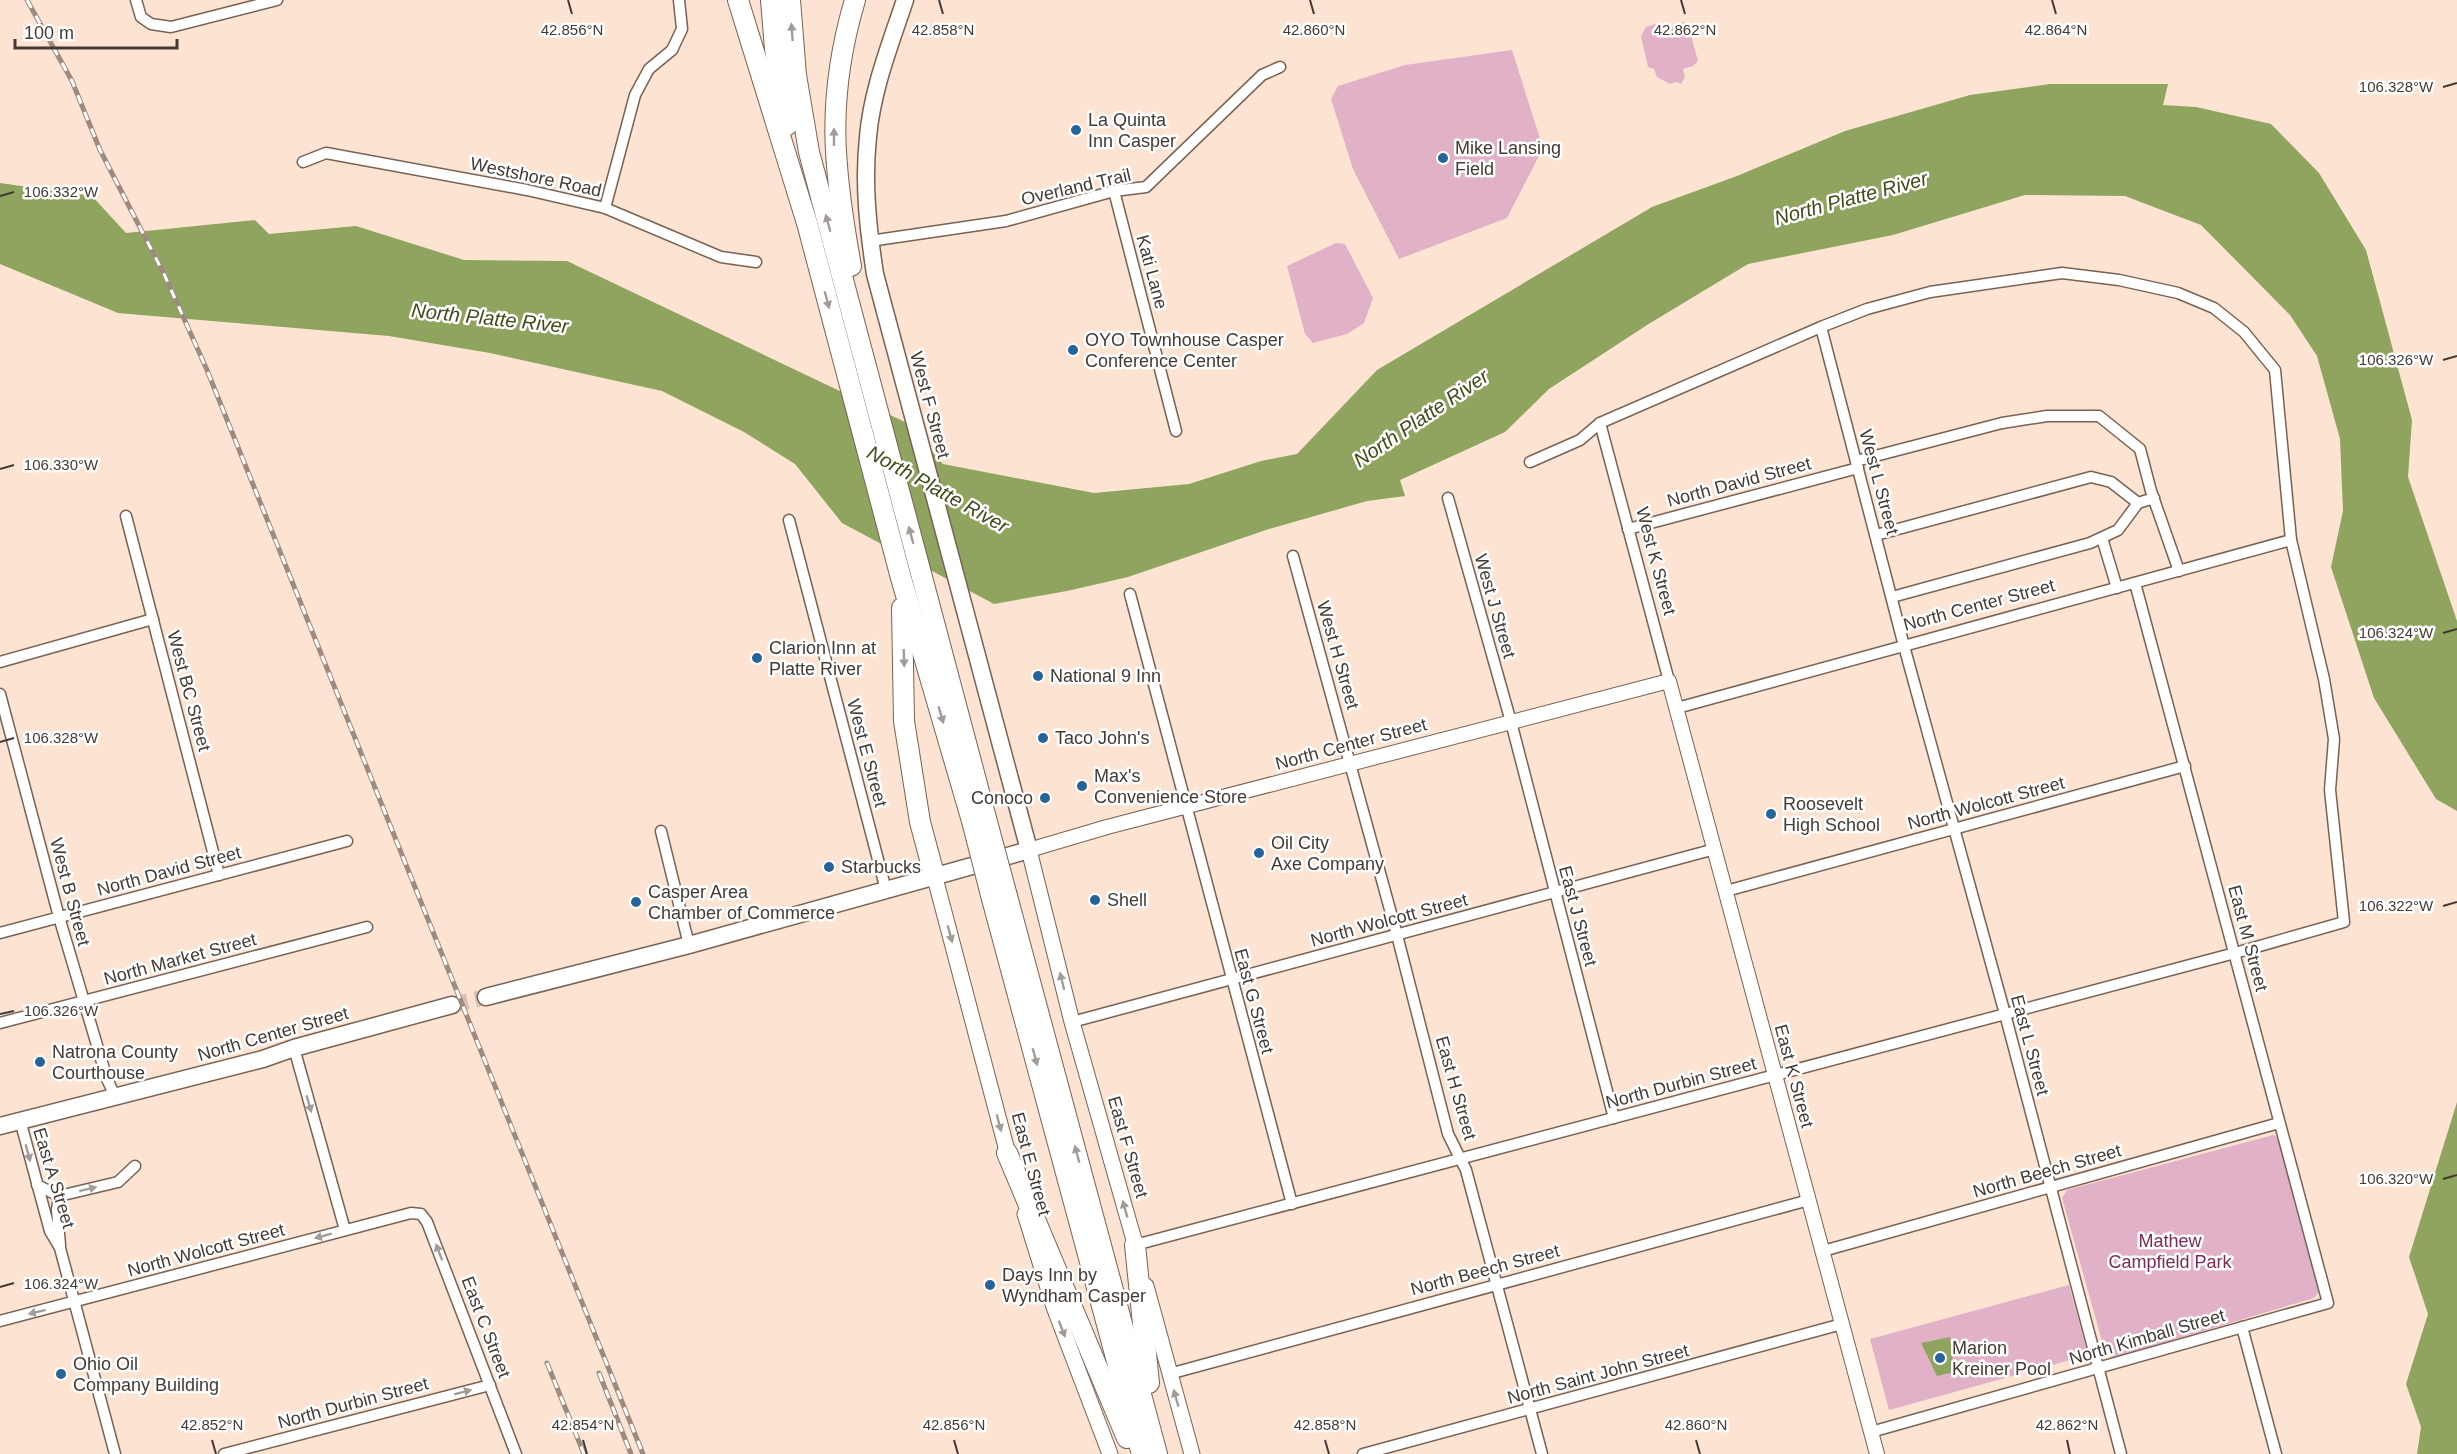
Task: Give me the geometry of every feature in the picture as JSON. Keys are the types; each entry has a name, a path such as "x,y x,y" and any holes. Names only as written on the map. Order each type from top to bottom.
{"highway":[{"path":"738,0 807,224 901,578 979,820"},
{"path":"771,0 775,49 786,120 807,224"},
{"path":"790,0 796,75 809,152 925,592 979,820 1142,1454"},
{"path":"855,0 845,32 837,73 834,146 865,361"},
{"path":"901,578 904,721 920,822 935,878"},
{"path":"1000,898 1159,1454"},
{"path":"1007,1154 1134,1454"},
{"path":"1135,1245 1146,1368 1159,1454"}],"main road":[{"name":"West F Street","path":"905,0 881,71 868,135 865,173 870,241 875,274 1029,850"},
{"name":"North Center Street","path":"486,997 689,945 1029,850"},
{"name":"East F Street","path":"1029,850 1072,1022 1192,1454"},
{"name":"East E Street","path":"935,878 1007,1154 1050,1296 1110,1454"},
{"name":"North Center Street","path":"0,1126 263,1059 294,1048 452,1005"}],"street":[{"path":"136,0 141,17 150,24 171,27 277,0"},
{"path":"605,208 635,95 649,69 672,50 682,29 679,0"},
{"name":"Overland Trail","path":"870,241 1006,221 1114,191 1146,187 1262,75 1280,67"},
{"name":"Westshore Road","path":"303,162 326,153 527,190 605,208 721,257 756,262"},
{"name":"Kati Lane","path":"1114,191 1176,431"},
{"path":"1530,462 1580,440 1600,423 1867,309 1930,292 2062,273 2119,280 2178,292 2214,308 2244,332 2275,370 2291,540"},
{"name":"West L Street","path":"1821,327 1904,646"},
{"name":"North David Street","path":"1628,529 2002,423 2047,416 2099,416 2140,448 2179,571"},
{"name":"West K Street","path":"1600,423 1677,708"},
{"path":"1876,535 2091,477 2111,482 2138,503"},
{"name":"West J Street","path":"1448,498 1511,722"},
{"path":"1892,597 2090,543 2118,530 2138,503 2154,498"},
{"name":"West BC Street","path":"126,516 219,875"},
{"name":"West E Street","path":"789,520 886,890"},
{"path":"2102,538 2117,588"},
{"name":"North Center Street","path":"1677,708 2291,540"},
{"name":"North Durbin Street","path":"1135,1245 2235,953 2344,922 2330,790 2334,739 2324,679 2291,540"},
{"name":"West H Street","path":"1293,556 1351,764"},
{"name":"East M Street","path":"2135,583 2328,1303"},
{"name":"East G Street","path":"1130,594 1292,1204"},
{"path":"0,662 153,619"},
{"name":"East L Street","path":"1904,646 2005,1014 2121,1454"},
{"name":"North Center Street","path":"1029,850 1185,807 1670,681"},
{"name":"West B Street","path":"0,694 83,1001 107,1079 115,1095"},
{"name":"East K Street","path":"1677,708 1876,1454"},
{"name":"East J Street","path":"1511,722 1614,1118"},
{"name":"East H Street","path":"1351,764 1448,1134 1466,1170 1542,1454"},
{"name":"North Wolcott Street","path":"1726,891 2185,766"},
{"path":"660,831 689,945"},
{"name":"North David Street","path":"0,933 346,841"},
{"name":"North Wolcott Street","path":"1072,1022 1715,849"},
{"name":"North Market Street","path":"0,1023 368,927"},
{"path":"294,1048 345,1230"},
{"name":"East A Street","path":"20,1120 50,1232 60,1248 115,1454"},
{"name":"North Beech Street","path":"1822,1251 2279,1123"},
{"path":"37,1185 59,1196 118,1182 135,1166"},
{"path":"59,1196 57,1210 60,1248"},
{"name":"North Beech Street","path":"1169,1374 1809,1200"},
{"name":"North Wolcott Street","path":"0,1321 411,1212 421,1215"},
{"name":"East C Street","path":"421,1215 427,1222 516,1454"},
{"name":"North Kimball Street","path":"1871,1432 2328,1303"},
{"name":"North Saint John Street","path":"1363,1454 1842,1324"},
{"path":"2242,1327 2276,1454"},
{"name":"North Durbin Street","path":"224,1454 490,1385"}],"green space":[{"path":"1683,22 1688,24 1698,61 1693,66 1683,69 1685,77 1681,84 1677,82 1670,84 1657,77 1654,69 1648,67 1641,36 1646,27 1655,24 1666,31"},
{"name":"Mike Lansing Field","path":"1512,50 1543,148 1507,218 1399,259 1353,169 1331,99 1338,86 1405,65"},
{"path":"1336,243 1345,244 1373,298 1364,323 1347,334 1313,343 1305,334 1287,266"},
{"name":"Mathew Campfield Park","path":"2273,1135 2278,1137 2319,1292 2314,1298 2113,1358 2105,1352 2062,1198 2067,1190"},
{"name":"Marion Kreiner Pool","path":"2069,1285 2088,1355 1889,1410 1870,1339"}],"water":[{"name":"North Platte River","path":"2050,84 2168,84 2163,105 2196,107 2271,124 2319,173 2366,250 2412,420 2408,477 2457,621 2457,811 2436,799 2374,698 2331,567 2343,511 2340,439 2317,356 2290,315 2201,225 2125,196 2025,195 1893,235 1748,264 1647,325 1549,389 1505,432 1400,480 1405,496 1367,501 1269,529 1128,577 994,604 842,523 795,464 744,432 662,391 490,353 389,336 118,313 0,264 0,183 92,196 126,233 255,220 269,234 356,226 464,260 567,261 907,423 943,464 1094,493 1189,484 1261,461 1297,454 1377,370 1652,207 1737,176 1845,131 1970,95"},
{"path":"2457,1102 2457,1454 2417,1454 2421,1427 2406,1384 2428,1314 2409,1257"},
{"name":"Marion Kreiner Pool","path":"1950,1337 1954,1372 1937,1376 1921,1343"}],"tunnel":[{"path":"452,1005 486,997"}],"railway":[{"path":"27,0 72,81 100,150 164,274 207,370 643,1454"},
{"path":"547,1363 584,1454"},
{"path":"599,1373 631,1454"}],"place":[{"name":"La Quinta Inn Casper","path":"1076,130"},
{"name":"Mike Lansing Field","path":"1443,158"},
{"name":"OYO Townhouse Casper Conference Center","path":"1073,350"},
{"name":"Clarion Inn at Platte River","path":"757,658"},
{"name":"National 9 Inn","path":"1038,676"},
{"name":"Taco John's","path":"1043,738"},
{"name":"Max's Convenience Store","path":"1082,786"},
{"name":"Conoco","path":"1045,798"},
{"name":"Roosevelt High School","path":"1771,814"},
{"name":"Oil City Axe Company","path":"1259,853"},
{"name":"Starbucks","path":"829,867"},
{"name":"Shell","path":"1095,900"},
{"name":"Casper Area Chamber of Commerce","path":"636,902"},
{"name":"Natrona County Courthouse","path":"40,1062"},
{"name":"Days Inn by Wyndham Casper","path":"990,1285"},
{"name":"Marion Kreiner Pool","path":"1940,1358"},
{"name":"Ohio Oil Company Building","path":"61,1374"}]}
